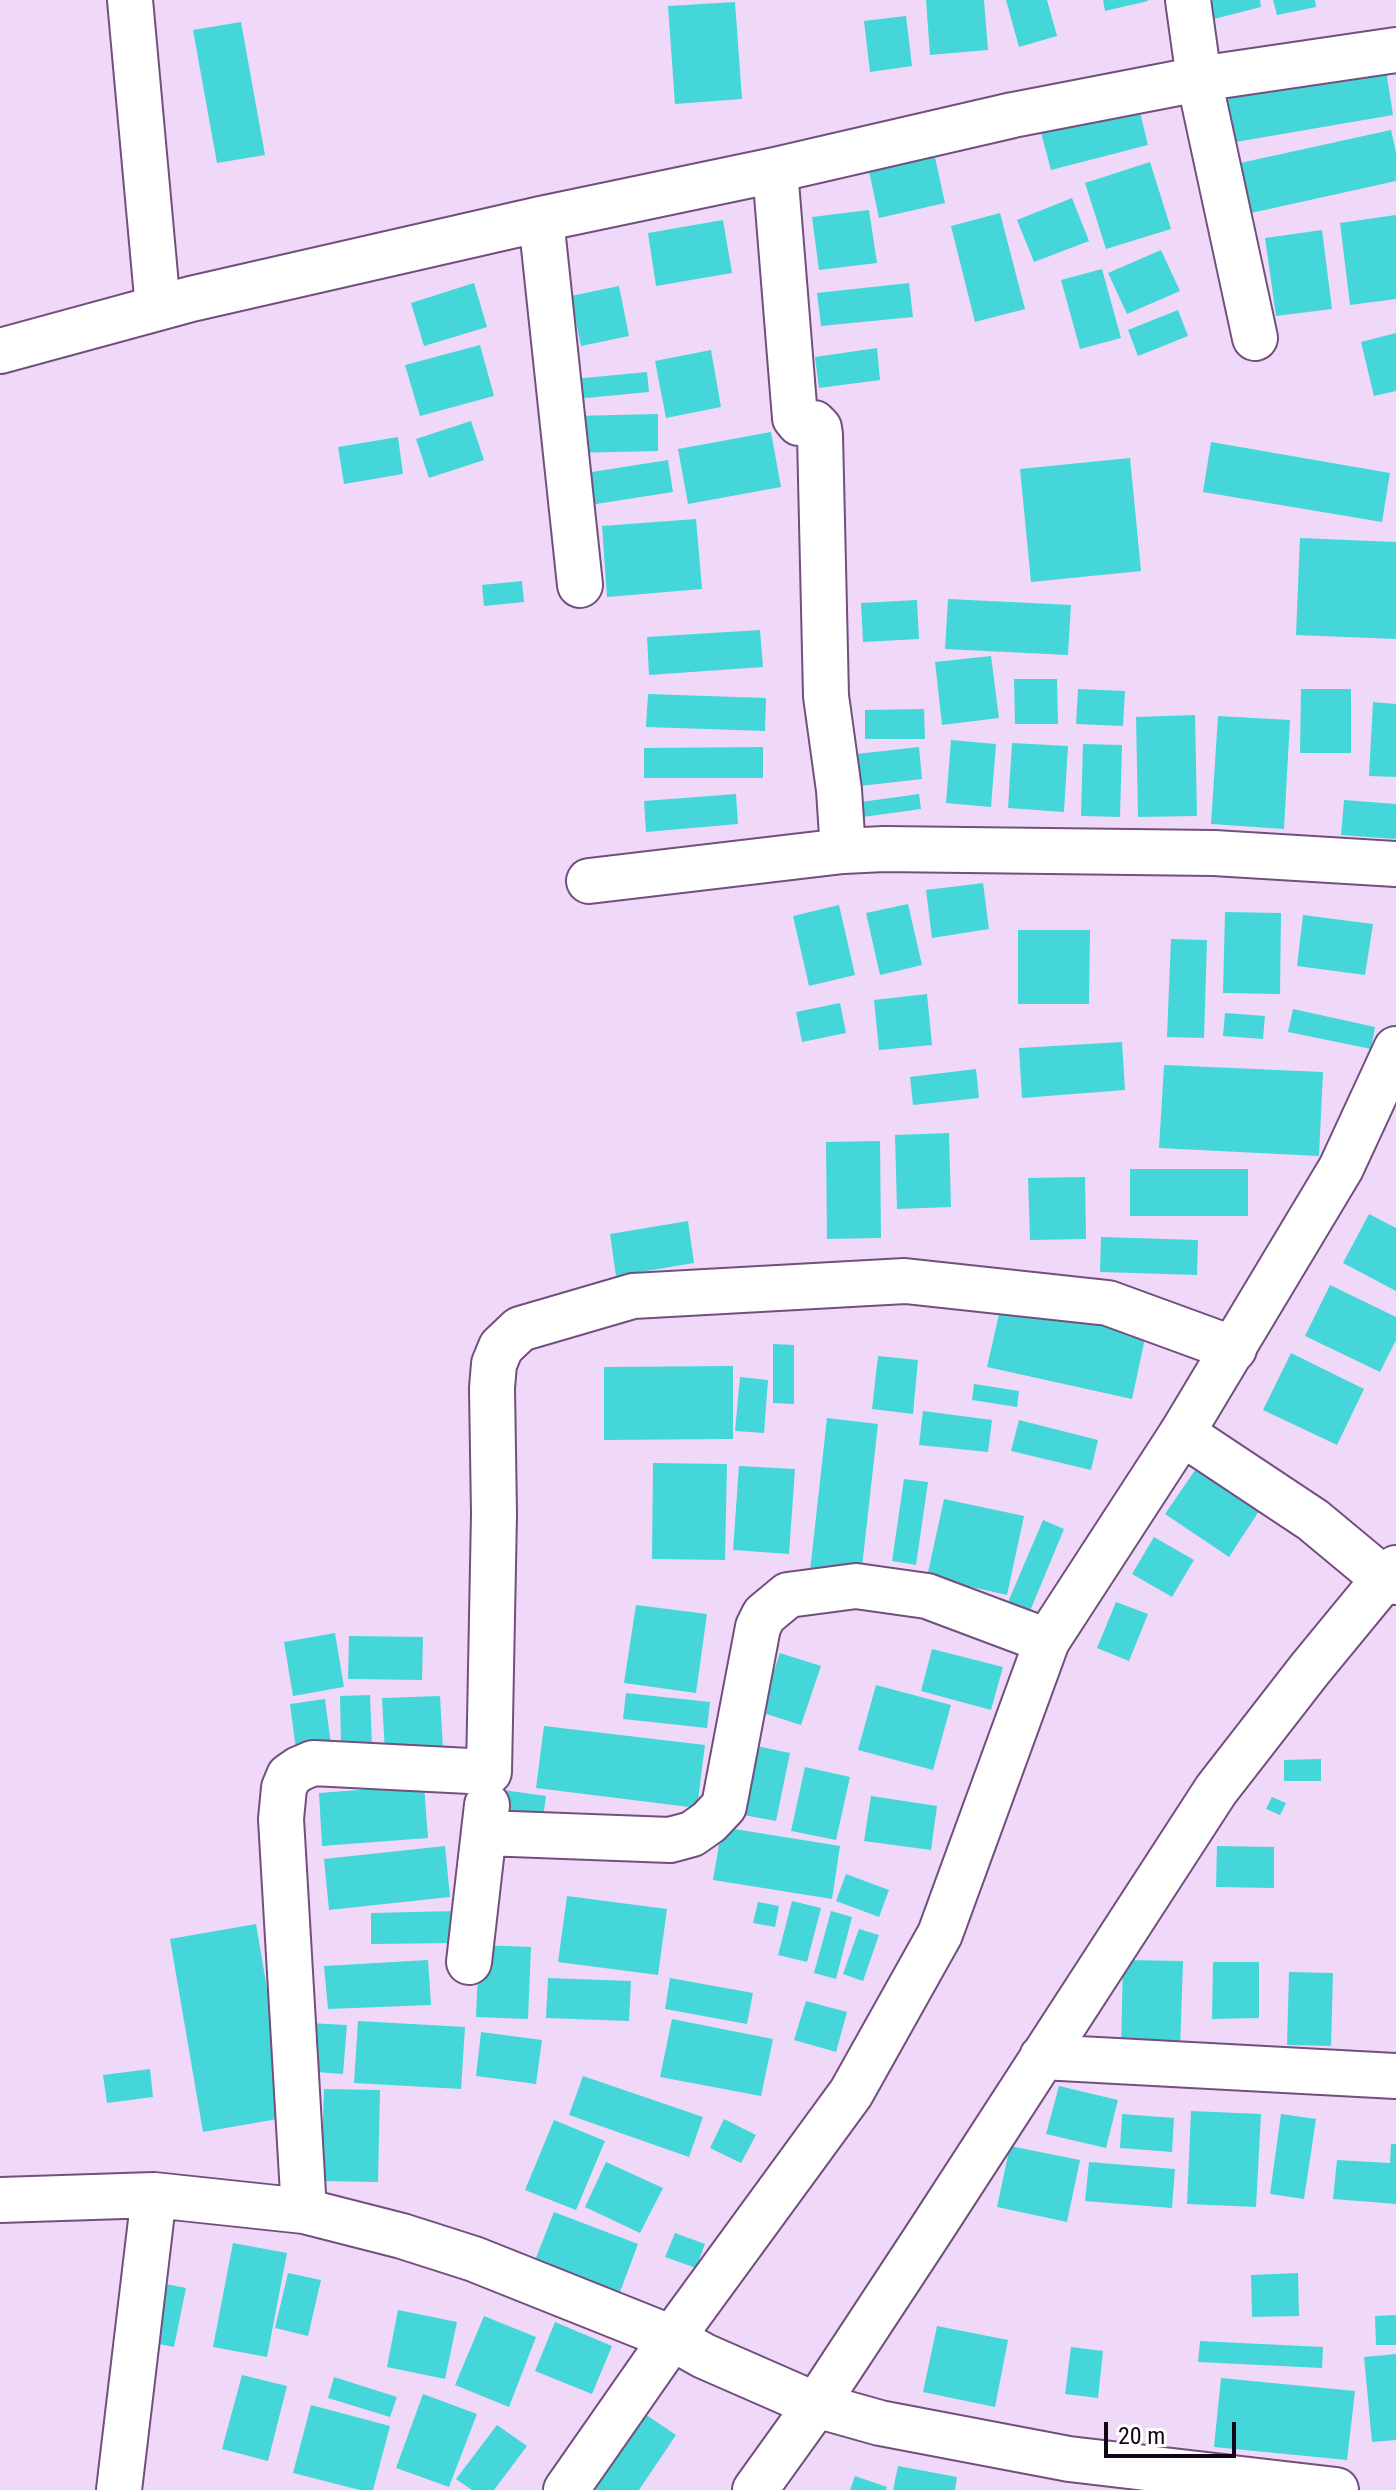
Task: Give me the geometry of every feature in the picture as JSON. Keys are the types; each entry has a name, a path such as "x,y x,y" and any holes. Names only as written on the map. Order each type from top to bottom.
{"street":[{"path":"130,0 158,308"},
{"path":"1188,0 1199,79 1255,338"},
{"path":"0,351 158,308 541,219 775,170 1013,115 1199,79 1396,50"},
{"path":"775,170 795,418 799,423 814,423 820,435 826,696 839,790 843,851"},
{"path":"541,219 580,585"},
{"path":"589,881 843,851 884,849 1214,853 1396,864"},
{"path":"566,2490 688,2347 851,2093 940,1934 1047,1641 1182,1433 1341,1168 1396,1049"},
{"path":"469,1962 485,1833 489,1772 494,1514 492,1388 494,1364 501,1347 520,1329 633,1296 905,1281 1108,1303 1234,1349"},
{"path":"755,2490 804,2399 1042,2057 1216,1790 1384,1572 1313,1520 1182,1433"},
{"path":"485,1833 670,1840 692,1834 709,1822 724,1806 758,1627 764,1615 788,1595 856,1586 927,1596 1047,1641"},
{"path":"304,2211 281,1819 284,1788 289,1776 313,1763 489,1772"},
{"path":"1042,2057 1396,2076"},
{"path":"119,2490 154,2195"},
{"path":"0,2200 154,2195 304,2211 402,2236 474,2259 688,2347 804,2399 880,2423 1069,2459 1336,2490"}],"building":[{"path":"926,0 984,0 988,50 930,55"},
{"path":"1006,0 1047,0 1057,36 1019,47"},
{"path":"1103,0 1148,0 1148,1 1105,11"},
{"path":"1210,0 1260,0 1261,7 1214,19"},
{"path":"1273,0 1315,0 1316,7 1277,15"},
{"path":"735,2 742,99 675,104 668,6"},
{"path":"906,16 912,66 870,72 864,21"},
{"path":"241,22 265,155 217,163 193,30"},
{"path":"1384,57 1393,115 1224,144 1214,86"},
{"path":"1137,100 1148,145 1051,170 1039,125"},
{"path":"1391,130 1396,152 1396,181 1242,215 1231,165"},
{"path":"933,148 945,203 879,218 867,162"},
{"path":"1150,162 1171,229 1106,249 1085,183"},
{"path":"1072,198 1089,241 1034,262 1017,220"},
{"path":"869,210 877,263 819,270 812,217"},
{"path":"1000,213 1025,309 975,322 951,226"},
{"path":"1396,215 1396,299 1350,305 1340,223"},
{"path":"723,220 732,273 656,286 648,233"},
{"path":"1322,230 1332,309 1276,316 1265,238"},
{"path":"1161,250 1180,291 1127,314 1108,273"},
{"path":"1102,269 1121,338 1080,349 1061,280"},
{"path":"474,283 487,327 424,346 411,303"},
{"path":"909,283 913,317 821,326 817,293"},
{"path":"619,286 629,336 581,346 571,296"},
{"path":"1178,310 1188,336 1138,356 1128,330"},
{"path":"1396,333 1396,391 1374,396 1361,342"},
{"path":"480,345 494,396 420,416 405,365"},
{"path":"877,348 880,380 819,388 815,357"},
{"path":"711,350 721,407 666,418 655,361"},
{"path":"647,372 649,392 565,400 563,380"},
{"path":"658,414 658,451 572,453 572,416"},
{"path":"471,421 484,460 429,478 416,439"},
{"path":"771,432 781,487 688,504 678,449"},
{"path":"398,437 403,474 344,484 338,447"},
{"path":"1211,442 1390,473 1382,522 1203,492"},
{"path":"1130,458 1141,571 1031,582 1020,469"},
{"path":"668,460 673,492 577,507 573,475"},
{"path":"696,519 702,589 607,597 602,526"},
{"path":"1300,538 1396,542 1396,639 1296,635"},
{"path":"522,581 524,602 484,606 482,585"},
{"path":"948,599 1071,605 1068,655 945,649"},
{"path":"917,600 919,639 863,642 861,603"},
{"path":"760,630 763,667 649,675 647,637"},
{"path":"991,656 999,718 942,725 935,662"},
{"path":"1014,679 1057,679 1058,724 1015,724"},
{"path":"1078,689 1125,691 1123,726 1076,724"},
{"path":"1301,689 1351,689 1351,753 1300,753"},
{"path":"648,694 766,698 765,731 646,727"},
{"path":"1373,702 1396,704 1396,777 1369,776"},
{"path":"924,709 925,739 865,739 865,710"},
{"path":"1195,715 1197,816 1138,817 1136,717"},
{"path":"1218,716 1290,720 1284,829 1211,824"},
{"path":"951,740 996,744 991,807 946,803"},
{"path":"1012,743 1068,746 1064,812 1008,808"},
{"path":"1083,744 1122,745 1120,817 1081,816"},
{"path":"763,747 763,778 644,778 644,748"},
{"path":"919,747 922,779 860,786 857,754"},
{"path":"736,794 738,824 646,832 644,801"},
{"path":"919,794 921,809 863,817 861,802"},
{"path":"1344,800 1396,804 1396,839 1341,835"},
{"path":"983,883 989,929 932,938 926,890"},
{"path":"908,904 922,965 880,975 866,913"},
{"path":"839,905 855,975 809,986 793,916"},
{"path":"1225,912 1281,913 1280,994 1223,993"},
{"path":"1303,915 1373,924 1365,975 1297,966"},
{"path":"1018,930 1090,930 1089,1004 1018,1004"},
{"path":"1171,939 1207,940 1204,1038 1167,1037"},
{"path":"927,994 932,1045 879,1050 874,1000"},
{"path":"840,1003 846,1033 802,1042 796,1012"},
{"path":"1293,1009 1375,1027 1371,1049 1288,1032"},
{"path":"1225,1013 1265,1016 1263,1039 1223,1036"},
{"path":"1122,1042 1125,1090 1022,1098 1019,1048"},
{"path":"1164,1065 1323,1072 1319,1156 1159,1148"},
{"path":"976,1069 979,1098 913,1105 910,1077"},
{"path":"949,1133 951,1207 897,1209 895,1135"},
{"path":"880,1141 881,1238 827,1239 826,1142"},
{"path":"1130,1169 1248,1169 1248,1216 1130,1216"},
{"path":"1085,1177 1086,1239 1030,1240 1028,1178"},
{"path":"1369,1214 1396,1228 1396,1291 1343,1263"},
{"path":"688,1221 694,1263 616,1276 610,1234"},
{"path":"1101,1237 1198,1240 1197,1275 1100,1272"},
{"path":"1330,1285 1396,1317 1396,1340 1380,1372 1305,1336"},
{"path":"1003,1297 1147,1329 1132,1399 987,1367"},
{"path":"773,1344 794,1345 794,1404 773,1403"},
{"path":"1291,1353 1364,1389 1337,1445 1263,1410"},
{"path":"878,1356 918,1360 913,1414 872,1409"},
{"path":"733,1366 733,1439 604,1440 604,1367"},
{"path":"740,1377 768,1380 764,1433 735,1431"},
{"path":"974,1384 1019,1391 1017,1407 972,1400"},
{"path":"923,1411 992,1420 988,1452 919,1445"},
{"path":"827,1418 878,1424 861,1576 810,1571"},
{"path":"1019,1420 1098,1440 1091,1470 1011,1451"},
{"path":"653,1463 727,1464 725,1560 652,1559"},
{"path":"1200,1463 1263,1505 1229,1557 1165,1514"},
{"path":"739,1466 795,1469 789,1554 733,1550"},
{"path":"904,1479 928,1482 916,1565 892,1561"},
{"path":"944,1499 1024,1516 1007,1595 927,1577"},
{"path":"1043,1520 1064,1529 1028,1616 1006,1607"},
{"path":"1154,1537 1194,1560 1172,1597 1132,1574"},
{"path":"1116,1602 1148,1614 1129,1661 1097,1648"},
{"path":"636,1605 707,1614 696,1693 624,1683"},
{"path":"335,1633 344,1687 293,1696 284,1642"},
{"path":"349,1636 423,1637 422,1680 348,1679"},
{"path":"932,1649 1003,1667 991,1710 921,1691"},
{"path":"780,1653 821,1666 801,1725 760,1712"},
{"path":"876,1685 951,1705 933,1770 858,1750"},
{"path":"626,1693 710,1702 707,1728 623,1719"},
{"path":"370,1695 372,1746 341,1747 340,1696"},
{"path":"440,1696 443,1749 385,1753 382,1698"},
{"path":"325,1699 332,1752 297,1757 290,1704"},
{"path":"544,1726 705,1745 697,1808 536,1788"},
{"path":"752,1745 790,1753 776,1821 738,1814"},
{"path":"1321,1759 1321,1781 1284,1781 1284,1760"},
{"path":"805,1767 850,1777 836,1840 791,1831"},
{"path":"424,1785 428,1838 322,1846 319,1793"},
{"path":"503,1790 546,1796 542,1825 498,1819"},
{"path":"871,1796 937,1806 931,1850 864,1841"},
{"path":"1272,1797 1286,1803 1280,1815 1266,1809"},
{"path":"722,1827 840,1846 832,1899 713,1880"},
{"path":"445,1846 450,1897 329,1910 324,1859"},
{"path":"1217,1846 1274,1847 1274,1888 1216,1887"},
{"path":"846,1874 889,1890 879,1917 836,1901"},
{"path":"567,1896 667,1909 658,1975 558,1962"},
{"path":"792,1901 821,1908 807,1962 778,1955"},
{"path":"758,1902 779,1906 775,1927 753,1923"},
{"path":"455,1911 456,1943 371,1944 371,1913"},
{"path":"831,1911 852,1917 836,1979 814,1973"},
{"path":"256,1924 289,2117 203,2132 170,1939"},
{"path":"859,1929 879,1935 863,1981 843,1974"},
{"path":"479,1945 531,1947 528,2019 476,2017"},
{"path":"428,1960 431,2005 328,2009 324,1966"},
{"path":"1123,1960 1183,1961 1180,2050 1121,2049"},
{"path":"1213,1962 1259,1962 1259,2018 1212,2019"},
{"path":"1289,1972 1333,1973 1331,2046 1287,2045"},
{"path":"548,1978 631,1981 629,2021 546,2018"},
{"path":"670,1978 753,1993 747,2024 665,2009"},
{"path":"806,2001 847,2012 836,2052 794,2040"},
{"path":"672,2019 773,2039 761,2096 660,2077"},
{"path":"358,2021 465,2027 461,2089 354,2083"},
{"path":"308,2023 347,2025 343,2074 304,2071"},
{"path":"481,2032 542,2040 536,2084 476,2076"},
{"path":"150,2069 153,2097 107,2103 103,2075"},
{"path":"583,2076 703,2117 689,2157 569,2115"},
{"path":"1059,2086 1118,2100 1106,2148 1046,2134"},
{"path":"324,2089 380,2090 378,2182 321,2181"},
{"path":"1191,2111 1261,2114 1256,2207 1187,2204"},
{"path":"1122,2114 1174,2118 1172,2152 1120,2148"},
{"path":"1281,2114 1316,2119 1304,2199 1270,2194"},
{"path":"724,2119 756,2135 741,2163 710,2148"},
{"path":"554,2120 605,2141 576,2210 525,2190"},
{"path":"1391,2144 1396,2144 1396,2204 1333,2199 1337,2160 1390,2163"},
{"path":"1010,2146 1080,2160 1067,2222 997,2207"},
{"path":"606,2162 663,2188 640,2233 585,2207"},
{"path":"1089,2162 1175,2169 1172,2208 1085,2201"},
{"path":"554,2212 638,2244 617,2300 532,2268"},
{"path":"675,2233 705,2244 696,2268 665,2257"},
{"path":"233,2243 287,2253 267,2357 213,2347"},
{"path":"288,2273 321,2280 308,2336 275,2328"},
{"path":"1298,2273 1299,2316 1252,2317 1251,2275"},
{"path":"156,2282 186,2288 174,2347 144,2341"},
{"path":"398,2310 457,2322 445,2379 387,2367"},
{"path":"1396,2315 1396,2345 1376,2345 1375,2316"},
{"path":"484,2316 536,2337 509,2407 455,2385"},
{"path":"555,2322 612,2346 592,2394 535,2371"},
{"path":"937,2326 1008,2340 995,2407 923,2392"},
{"path":"1200,2341 1323,2347 1322,2368 1198,2362"},
{"path":"1071,2347 1103,2351 1098,2398 1065,2394"},
{"path":"1396,2354 1396,2440 1372,2442 1364,2357"},
{"path":"242,2375 287,2386 268,2461 222,2449"},
{"path":"334,2377 397,2397 390,2417 328,2398"},
{"path":"1221,2378 1355,2391 1347,2460 1214,2447"},
{"path":"423,2394 477,2414 449,2487 396,2468"},
{"path":"311,2405 390,2426 373,2490 360,2490 293,2473"},
{"path":"645,2414 676,2435 639,2490 595,2490"},
{"path":"497,2425 527,2446 494,2490 472,2490 456,2479"},
{"path":"898,2466 957,2477 955,2490 893,2490"},
{"path":"855,2476 887,2487 886,2490 850,2490"}]}
